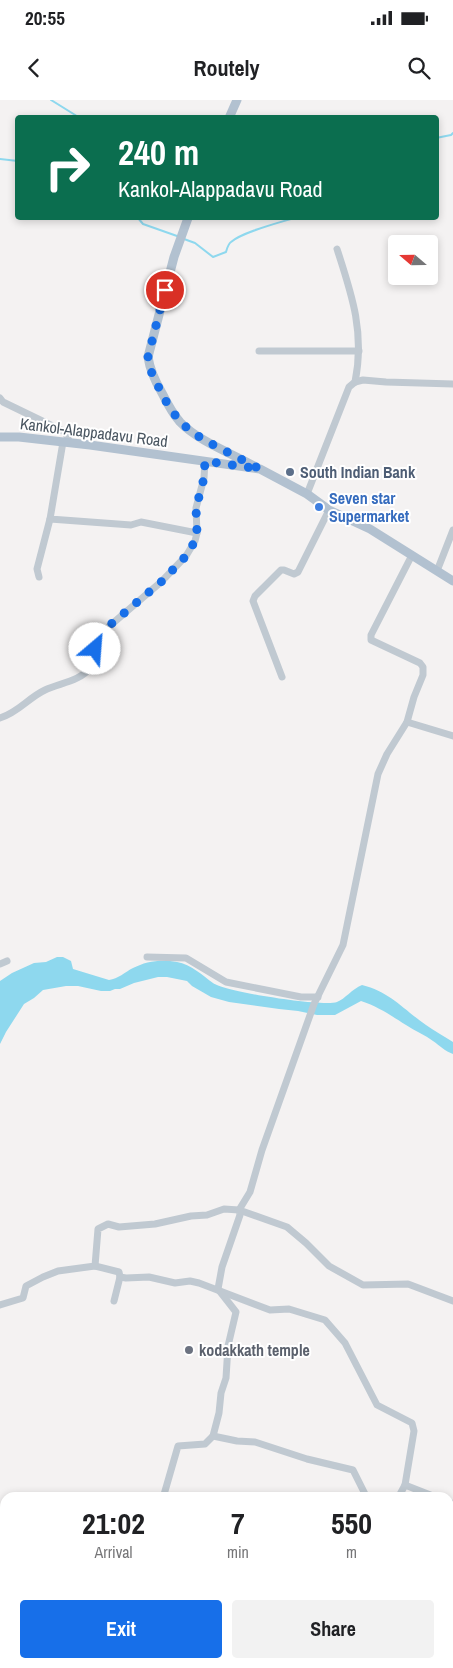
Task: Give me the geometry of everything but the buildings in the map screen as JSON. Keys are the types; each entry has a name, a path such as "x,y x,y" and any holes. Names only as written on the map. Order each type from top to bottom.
{"main road":[{"path":"231,115 238,100"},
{"path":"187,222 174,257 148,357 152,374 168,405 180,422 204,440 260,469"},
{"name":"Kankol-Alappadavu Road","path":"0,436 19,436 260,469 307,494 329,510 370,529 453,581"}],"street":[{"path":"307,494 349,388 355,382 359,366 358,327 353,299 337,250"},
{"path":"259,351 359,351"},
{"path":"355,382 363,380 453,384"},
{"path":"0,398 3,402 65,432 66,442 37,569 39,577"},
{"path":"0,718 13,714 44,690 82,676 90,669 94,662 98,635 161,582 186,556 195,541 197,533 196,508 204,478 205,461"},
{"path":"282,677 253,604 254,598 281,570 294,574 298,572 329,510"},
{"path":"50,518 131,525 141,522 197,533"},
{"path":"437,571 453,530"},
{"path":"165,1492 178,1446 205,1444 213,1436 220,1413 221,1393 226,1378 228,1346 236,1312 218,1289 222,1267 240,1215 239,1210 250,1192 262,1150 313,1007 343,945 378,774 387,754 407,722 423,675 423,667 420,663 371,640 371,635 412,555"},
{"path":"407,722 453,736"},
{"path":"147,957 186,958 226,982 301,997 318,998"},
{"path":"95,1266 98,1229 108,1224 119,1227 155,1224 191,1216 207,1215 224,1209 239,1210 287,1227 306,1242 329,1266 363,1285 408,1284 453,1301"},
{"path":"0,1305 23,1298 26,1286 43,1277 58,1271 95,1266 119,1272 120,1277 114,1301"},
{"path":"120,1277 149,1277 175,1283 199,1283 270,1310 289,1309 325,1320 345,1343 377,1405 412,1423 414,1431 406,1485 402,1492"},
{"path":"213,1436 237,1441 256,1442 307,1459 353,1470 364,1492"},
{"path":"406,1485 423,1492"}],"water":[{"path":"57,957 63,957 71,961 73,969 109,980 149,962 177,962 192,968 221,987 295,1001 337,1002 362,985 381,992 453,1042 453,1054 384,1012 361,1001 335,1015 317,1015 229,1002 211,997 187,981 167,977 158,977 110,991 78,986 43,990 24,1004 0,1044 0,981 34,963 46,962"}],"waterway":[{"path":"51,100 75,115"},
{"path":"439,137 453,133"},
{"path":"0,159 15,161"},
{"path":"140,220 143,224 177,236"},
{"path":"184,239 195,243 213,257 226,252 230,243 236,238 287,220"}],"place":[{"name":"South Indian Bank","path":"290,472"},
{"name":"Seven star Supermarket","path":"319,507"},
{"name":"kodakkath temple","path":"189,1350"}],"route":[{"path":"95,649 98,635 141,601 161,582 186,556 195,541 197,533 196,508 204,478 205,461 260,469 204,440 191,431 180,422 160,390 152,374 148,357 165,290"}]}
